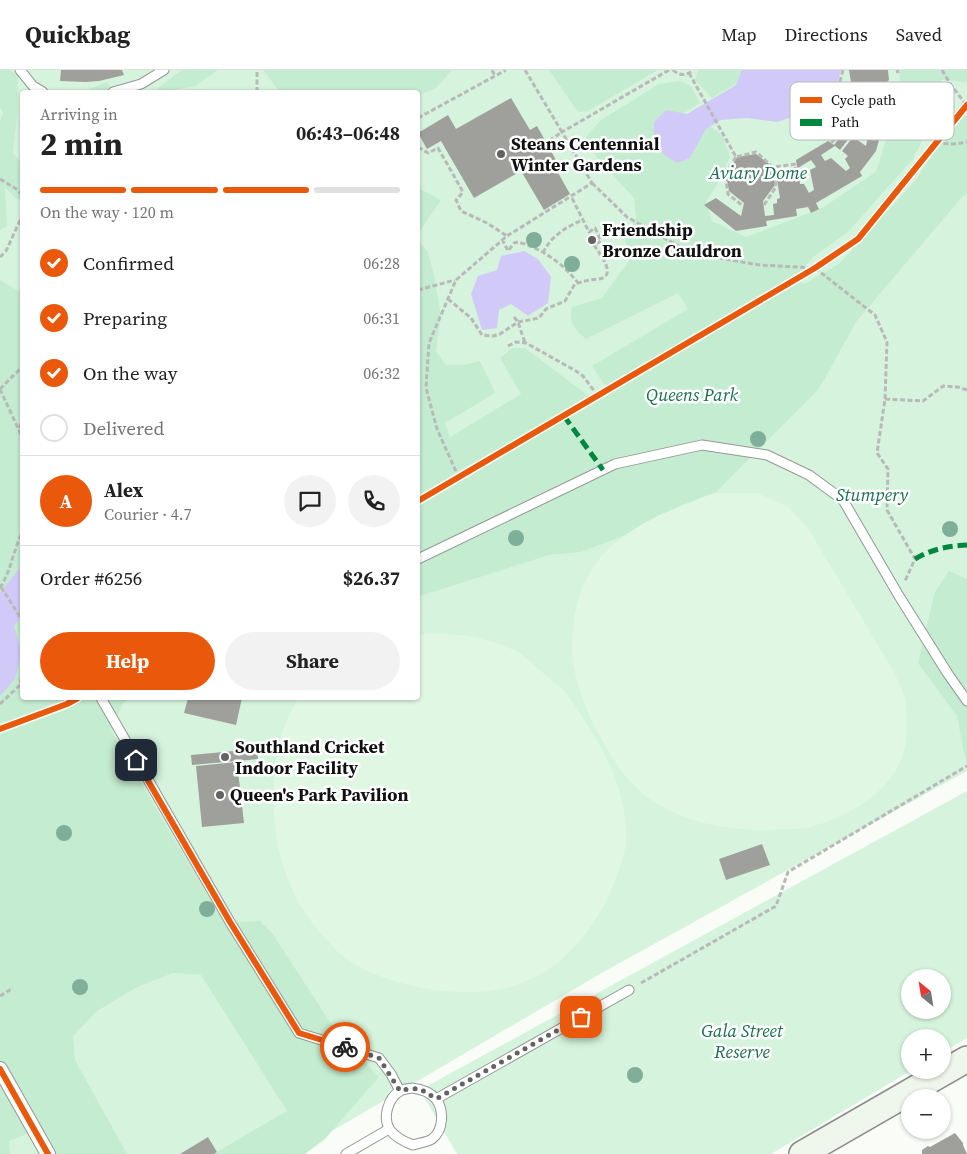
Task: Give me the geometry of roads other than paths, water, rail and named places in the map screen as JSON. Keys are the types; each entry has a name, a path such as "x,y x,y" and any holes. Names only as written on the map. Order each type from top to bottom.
{"main road":[{"path":"802,1154 967,1059"}],"street":[{"path":"0,1069 48,1154"}],"lane":[{"path":"20,70 33,86 40,90"},
{"path":"120,90 141,84 164,70"},
{"path":"420,557 615,464 702,445 767,455 809,475 843,500 899,596 967,701"},
{"path":"102,700 230,922 299,1033 379,1058 400,1091"},
{"path":"436,1099 629,990"},
{"path":"412,1088 424,1090 436,1099 441,1110 441,1126 432,1139 413,1150 389,1129 386,1116 390,1100 400,1091 412,1088"},
{"path":"346,1154 389,1129"}],"place":[{"name":"Steans Centennial Winter Gardens","path":"501,154"},
{"name":"Friendship Bronze Cauldron","path":"592,240"},
{"name":"Southland Cricket Indoor Facility","path":"225,757"},
{"name":"Queen's Park Pavilion","path":"220,795"}],"park label":[{"name":"Aviary Dome","path":"758,173"},
{"name":"Queens Park","path":"692,395"},
{"name":"Stumpery","path":"872,495"},
{"name":"Gala Street Reserve","path":"742,1041"}]}
